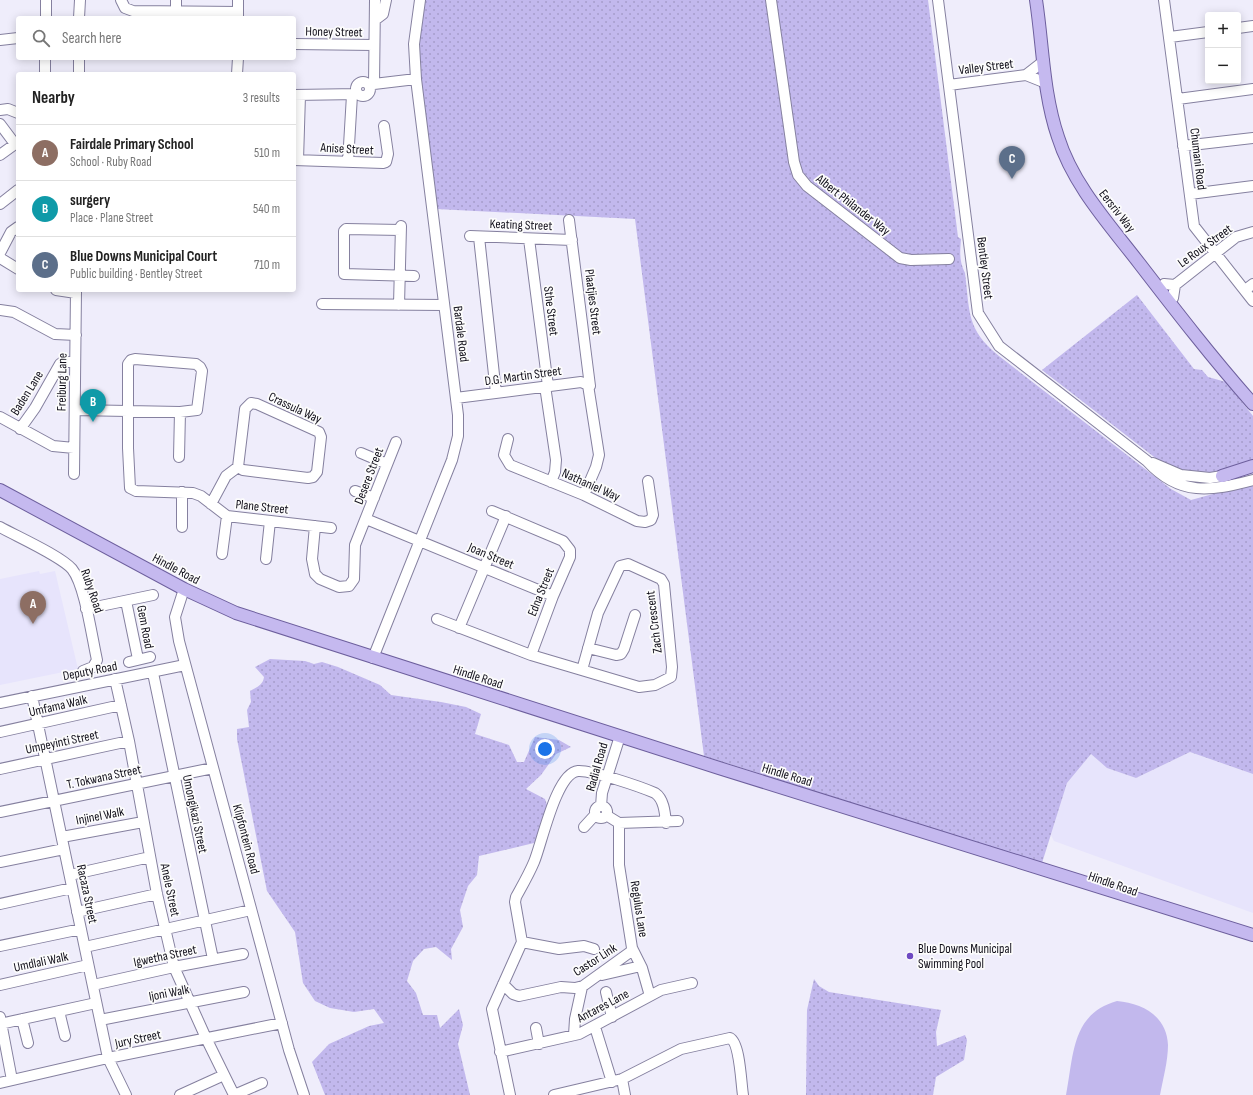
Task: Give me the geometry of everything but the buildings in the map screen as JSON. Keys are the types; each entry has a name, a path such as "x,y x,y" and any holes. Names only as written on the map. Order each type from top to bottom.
{"main road":[{"name":"Eersriv Way","path":"1036,0 1051,115 1058,138 1078,182 1088,197 1203,344 1253,404"},
{"name":"Eersriv Way","path":"1042,0 1058,118 1070,153 1094,195 1169,285 1173,298 1253,396"},
{"path":"1222,476 1253,466"},
{"name":"Hindle Road","path":"0,490 184,589 236,613 373,658 966,846 1020,861 1253,935"},
{"name":"Hindle Road","path":"966,846 1032,871 1253,944"}],"street":[{"path":"46,0 46,16"},
{"path":"79,16 80,0"},
{"path":"121,0 124,8 128,10 238,15 238,0"},
{"path":"176,0 176,11"},
{"path":"372,86 375,0"},
{"path":"375,20 383,14 386,0"},
{"name":"Bardale Road","path":"373,658 456,446 458,426 456,398 416,79 414,44 420,0"},
{"name":"Albert Philander Way","path":"772,0 794,162 802,182 900,258 911,260 949,259"},
{"name":"Bentley Street","path":"938,0 978,313 982,322 999,346 1148,461 1157,472 1178,485 1188,488 1211,490 1253,480"},
{"name":"Chumani Road","path":"1164,0 1194,226 1215,254 1249,287 1253,301"},
{"path":"1241,28 1253,26"},
{"path":"1170,37 1205,32"},
{"path":"0,40 16,38"},
{"name":"Honey Street","path":"296,44 374,45"},
{"path":"45,72 46,60"},
{"path":"78,72 79,60"},
{"name":"Valley Street","path":"1026,75 1044,61"},
{"name":"Valley Street","path":"949,85 1026,75 1046,83"},
{"path":"348,162 355,95 356,88 359,83 366,82 372,86 416,79"},
{"path":"1178,99 1253,89"},
{"path":"296,160 297,95 355,95"},
{"path":"0,110 8,109 16,112"},
{"path":"0,124 16,142"},
{"name":"Anise Street","path":"296,160 375,164 386,162 388,154 384,126"},
{"path":"1184,146 1253,138"},
{"path":"0,155 16,144"},
{"path":"1190,194 1253,186"},
{"path":"0,204 16,192"},
{"name":"Plaatjies Street","path":"569,220 599,455 596,467 584,495"},
{"path":"0,253 11,232 16,228"},
{"path":"399,305 400,276 401,228 346,229 344,231 344,274 400,276 414,276"},
{"name":"Le Roux Street","path":"1169,285 1215,254 1236,237 1253,232"},
{"name":"Keating Street","path":"496,393 474,236 572,240"},
{"name":"Sthe Street","path":"529,239 556,460 555,472 551,482"},
{"path":"0,258 16,268"},
{"name":"Freiburg Lane","path":"74,474 76,292"},
{"path":"322,304 444,305"},
{"path":"0,310 14,312 55,334 76,334"},
{"path":"75,410 180,412 192,412 196,410 198,406 202,371 200,366 196,364 135,359 131,360 128,364 128,411"},
{"name":"Baden Lane","path":"20,429 35,408 60,364 63,362 75,362"},
{"name":"D.G. Martin Street","path":"456,398 581,382 590,388"},
{"name":"Crassula Way","path":"251,403 257,404 317,431 321,435 318,472 313,477 243,470 238,467 245,409 251,403"},
{"name":"Plane Street","path":"128,411 129,487 136,491 182,492 196,494 227,516 331,528"},
{"path":"179,457 180,412"},
{"path":"0,417 20,429 55,446 74,448"},
{"name":"Nathaniel Way","path":"508,439 504,455 507,462 584,495 637,521 648,522 651,520 653,510 648,481"},
{"name":"Desere Street","path":"366,518 396,442"},
{"path":"360,453 387,464"},
{"name":"Bentley Street","path":"1148,461 1181,476 1200,478 1236,475 1253,470"},
{"path":"211,504 226,476 238,467"},
{"path":"355,491 374,498"},
{"path":"182,492 182,527"},
{"name":"Edna Street","path":"492,511 563,541 569,546 570,557 553,596 531,655"},
{"path":"222,554 227,516"},
{"path":"459,628 506,516"},
{"path":"315,526 312,559 316,574 320,578 339,587 346,587 353,581 355,545 366,518"},
{"name":"Joan Street","path":"366,518 553,596"},
{"path":"266,559 270,521"},
{"name":"Ruby Road","path":"0,527 64,562 71,568 76,576 86,609 97,660 93,667 84,671"},
{"name":"Zach Crescent","path":"531,655 582,670 640,687 655,685 671,677 672,667 664,584 661,579 628,564 620,566 598,613 582,670"},
{"name":"Klipfontein Road","path":"184,589 175,617 185,665 282,1023 304,1095"},
{"path":"86,609 153,595"},
{"name":"Gem Road","path":"126,601 133,661 150,657"},
{"name":"Zach Crescent","path":"588,648 616,655 621,654 635,615"},
{"path":"437,619 531,655"},
{"name":"Deputy Road","path":"0,703 153,673 185,665"},
{"name":"Umongikazi Street","path":"153,673 213,959"},
{"name":"Anele Street","path":"115,680 129,741 157,894 174,967 234,1095 262,1083"},
{"name":"Racaza Street","path":"32,696 108,1058 126,1095"},
{"name":"Umfama Walk","path":"0,732 121,705"},
{"name":"Radial Road","path":"601,806 602,793 620,736"},
{"name":"Umpeyinti Street","path":"0,769 129,741"},
{"name":"T. Tokwana Street","path":"0,812 213,768"},
{"path":"510,1095 492,1009 522,942 515,902 516,897 534,861 552,808 562,785 570,774 577,771 607,777 657,794 664,810 666,823"},
{"path":"584,827 595,815 596,808 601,806 606,810 606,815"},
{"path":"595,815 600,818 606,815"},
{"path":"606,815 619,823 666,823 678,821"},
{"name":"Injinel Walk","path":"62,837 143,822"},
{"name":"Regulus Lane","path":"619,823 619,865 633,950 641,966 650,996"},
{"path":"0,862 64,849"},
{"path":"70,875 150,857"},
{"path":"0,904 72,888"},
{"path":"77,912 157,894"},
{"path":"85,947 252,910"},
{"path":"0,946 81,929"},
{"path":"522,942 559,949 584,946 594,949"},
{"name":"Castor Link","path":"503,984 511,994 519,996 561,987 582,987 633,950"},
{"name":"Igwetha Street","path":"93,985 174,967 243,954"},
{"name":"Umdlali Walk","path":"0,985 88,965"},
{"path":"600,975 641,966"},
{"name":"Antares Lane","path":"500,1052 574,1035 595,1027 667,988 692,983"},
{"path":"574,1035 575,1019 582,987"},
{"name":"Ijoni Walk","path":"100,1020 244,992"},
{"path":"606,992 612,1017"},
{"path":"12,1080 0,1021 22,1019 96,1003"},
{"path":"59,1011 65,1036"},
{"path":"22,1019 28,1043"},
{"name":"Jury Street","path":"0,1083 108,1058 282,1023"},
{"path":"595,1027 617,1080 625,1095"},
{"path":"536,1028 539,1044"},
{"path":"554,1095 617,1080 685,1047 728,1039 733,1040 736,1044 743,1095"},
{"path":"180,1095 224,1075"}],"shaded area":[{"path":"424,0 928,0 958,237 961,239 961,260 965,273 969,309 975,328 980,337 999,356 1171,489 1191,500 1253,483 1253,774 1190,752 1136,778 1107,768 1091,754 1067,783 1042,863 704,756 635,219 436,209 419,71 420,34"},
{"path":"1137,295 1194,369 1202,370 1208,377 1226,382 1253,416 1253,462 1210,474 1188,473 1158,460 1042,370"},
{"path":"39,571 40,574 55,571 78,669 0,685 0,579"},
{"path":"270,659 305,661 314,664 322,662 338,667 380,685 391,695 466,707 481,714 475,734 509,745 517,762 524,762 535,737 559,740 571,747 556,754 541,775 526,789 545,799 550,814 534,843 479,856 477,875 468,886 460,910 463,927 451,949 452,960 436,947 424,949 413,961 407,981 416,993 423,1015 437,1015 440,1028 459,1009 463,1025 458,1044 470,1095 325,1095 312,1062 329,1044 369,1026 384,1023 374,1009 354,1012 330,1008 315,1001 303,983 295,932 267,891 237,739 237,729 249,727 247,710 251,702 250,691 259,686 264,677 255,667"},
{"path":"1190,752 1253,774 1253,913 1054,841 1051,835 1067,783 1091,754 1107,768 1136,778"},
{"path":"814,979 819,986 829,992 941,1010 936,1032 937,1046 965,1035 967,1040 964,1060 936,1077 933,1095 806,1095 807,1010"},
{"path":"1117,1001 1126,1002 1144,1008 1152,1013 1163,1026 1167,1035 1168,1051 1160,1095 1066,1095 1077,1038 1083,1026 1091,1016 1102,1007"}],"place":[{"name":"Blue Downs Municipal Court","path":"1012,179"},
{"name":"surgery","path":"93,422"},
{"name":"Fairdale Primary School","path":"33,624"},
{"name":"Blue Downs Municipal Swimming Pool","path":"910,956"}]}
